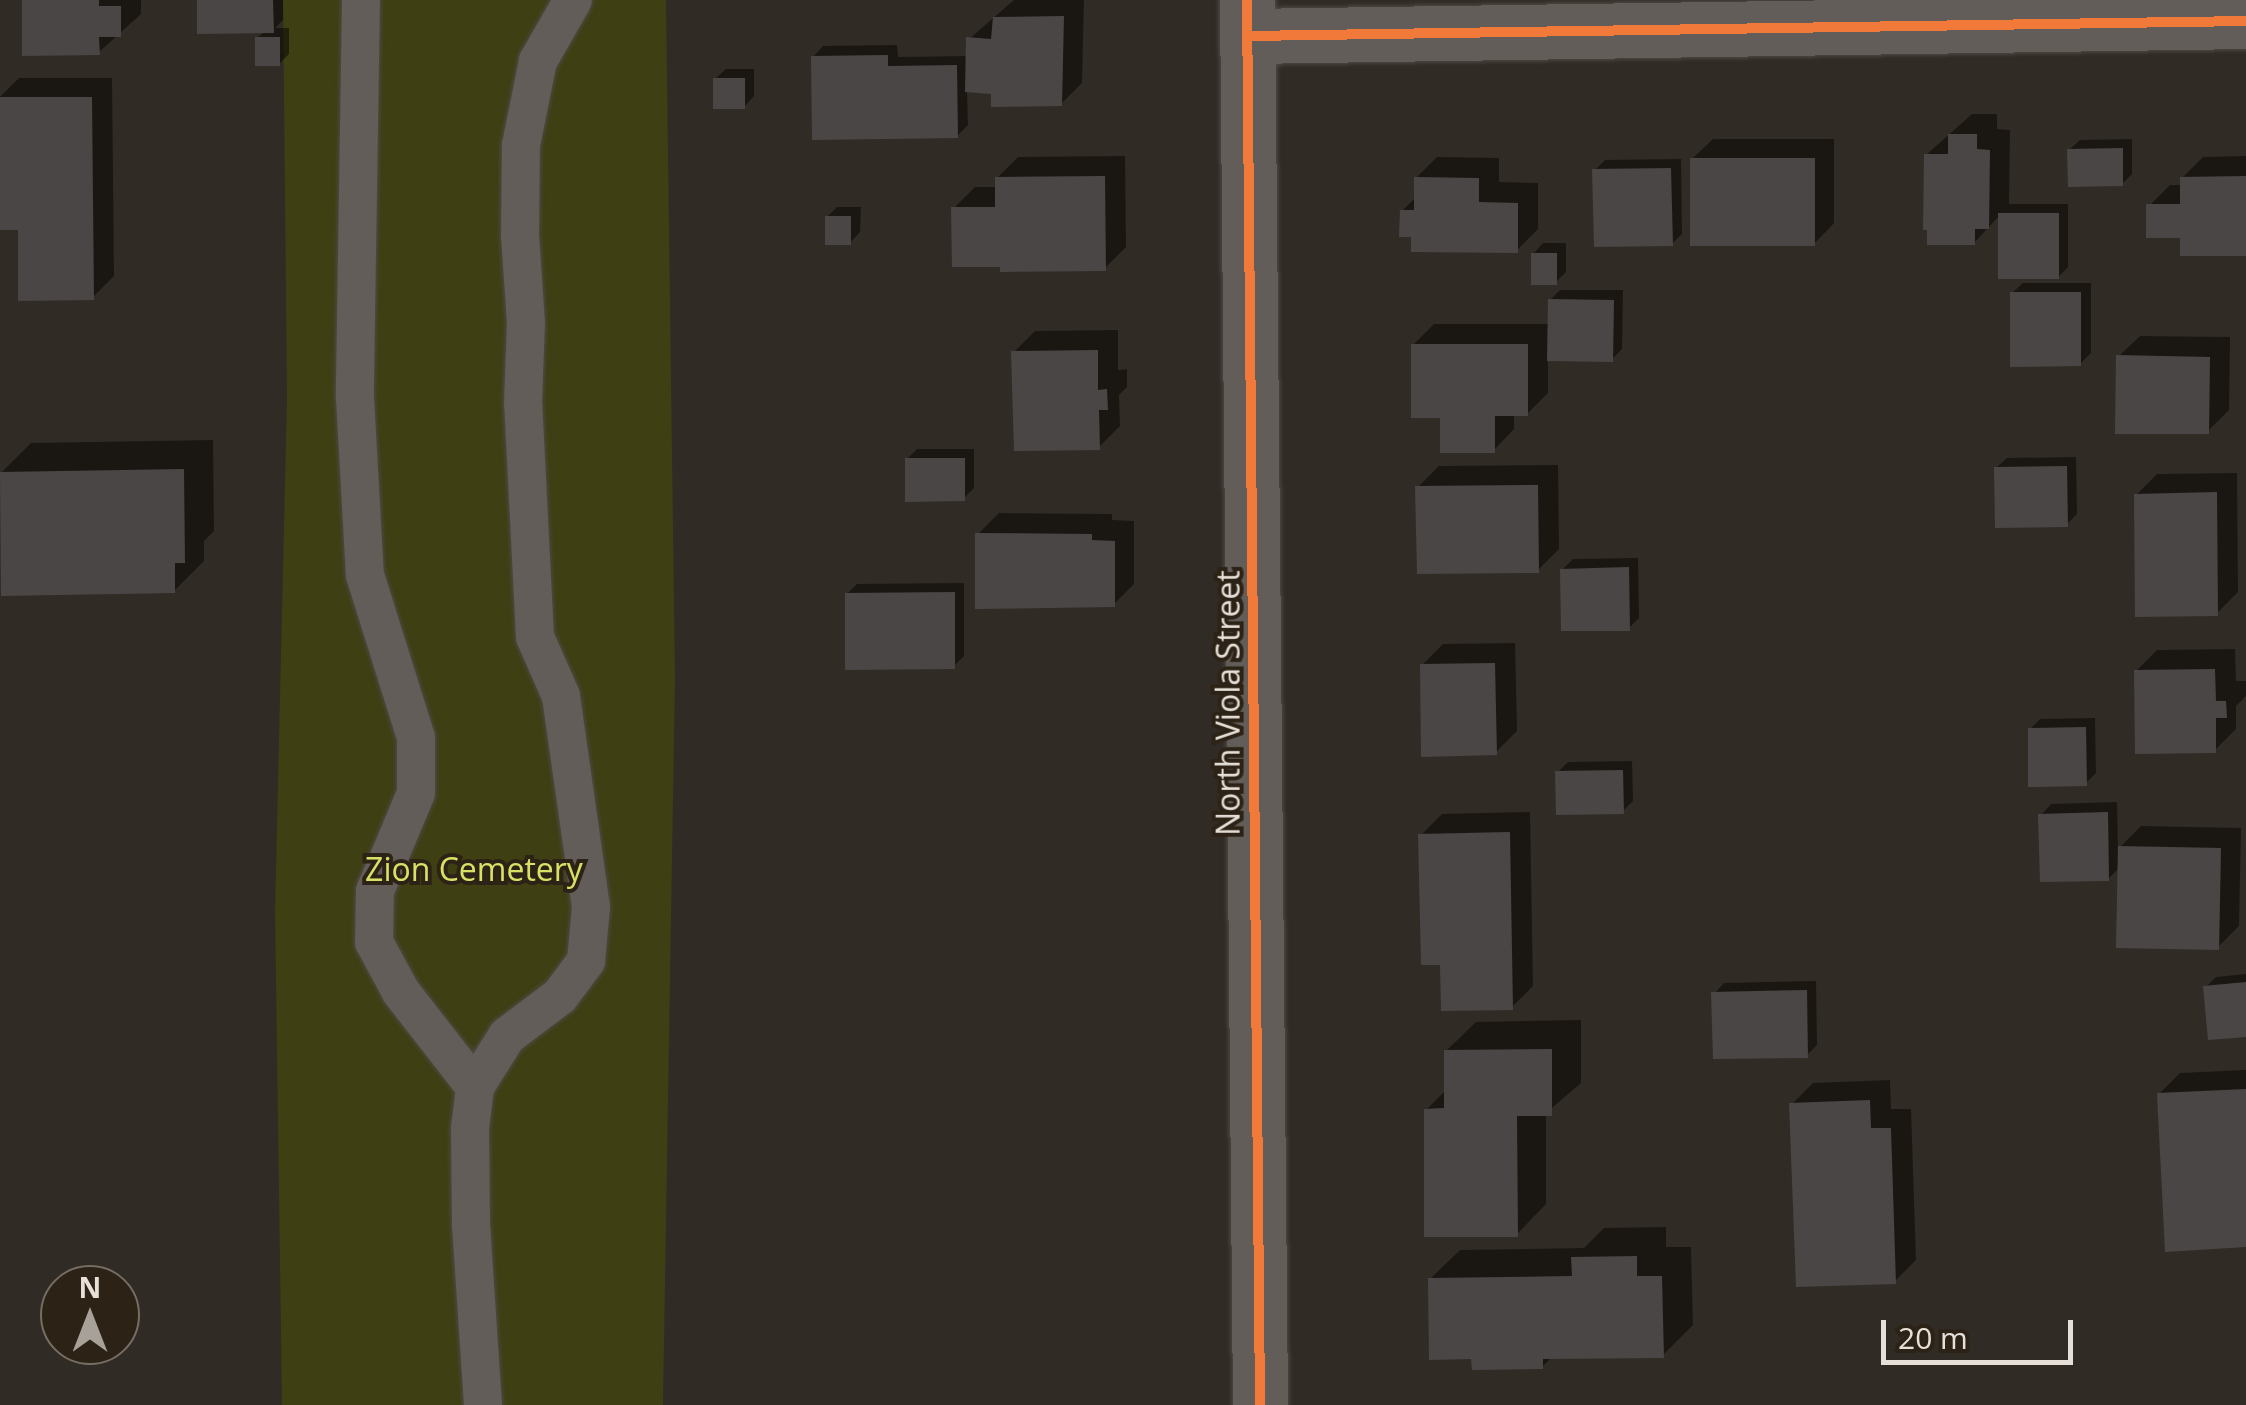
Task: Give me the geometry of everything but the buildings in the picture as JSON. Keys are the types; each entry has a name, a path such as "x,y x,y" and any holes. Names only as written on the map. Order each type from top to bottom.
{"street":[{"path":"1247,18 2246,22"},
{"name":"North Viola Street","path":"1247,18 1260,1405"}],"lane":[{"path":"361,0 355,398 364,575 416,738 416,793 375,891 374,942 401,992 474,1087"},
{"path":"484,1405 472,1225 470,1128 474,1087 507,1036 560,996 586,962 591,907 562,696 535,637 520,236 521,144 538,61 573,0"}],"green space":[{"name":"Zion Cemetery","path":"283,0 666,0 675,678 663,1405 282,1405 275,911 287,397"}],"cycle path":[{"path":"1247,0 1260,1405"},
{"path":"1248,36 2246,21"}]}
